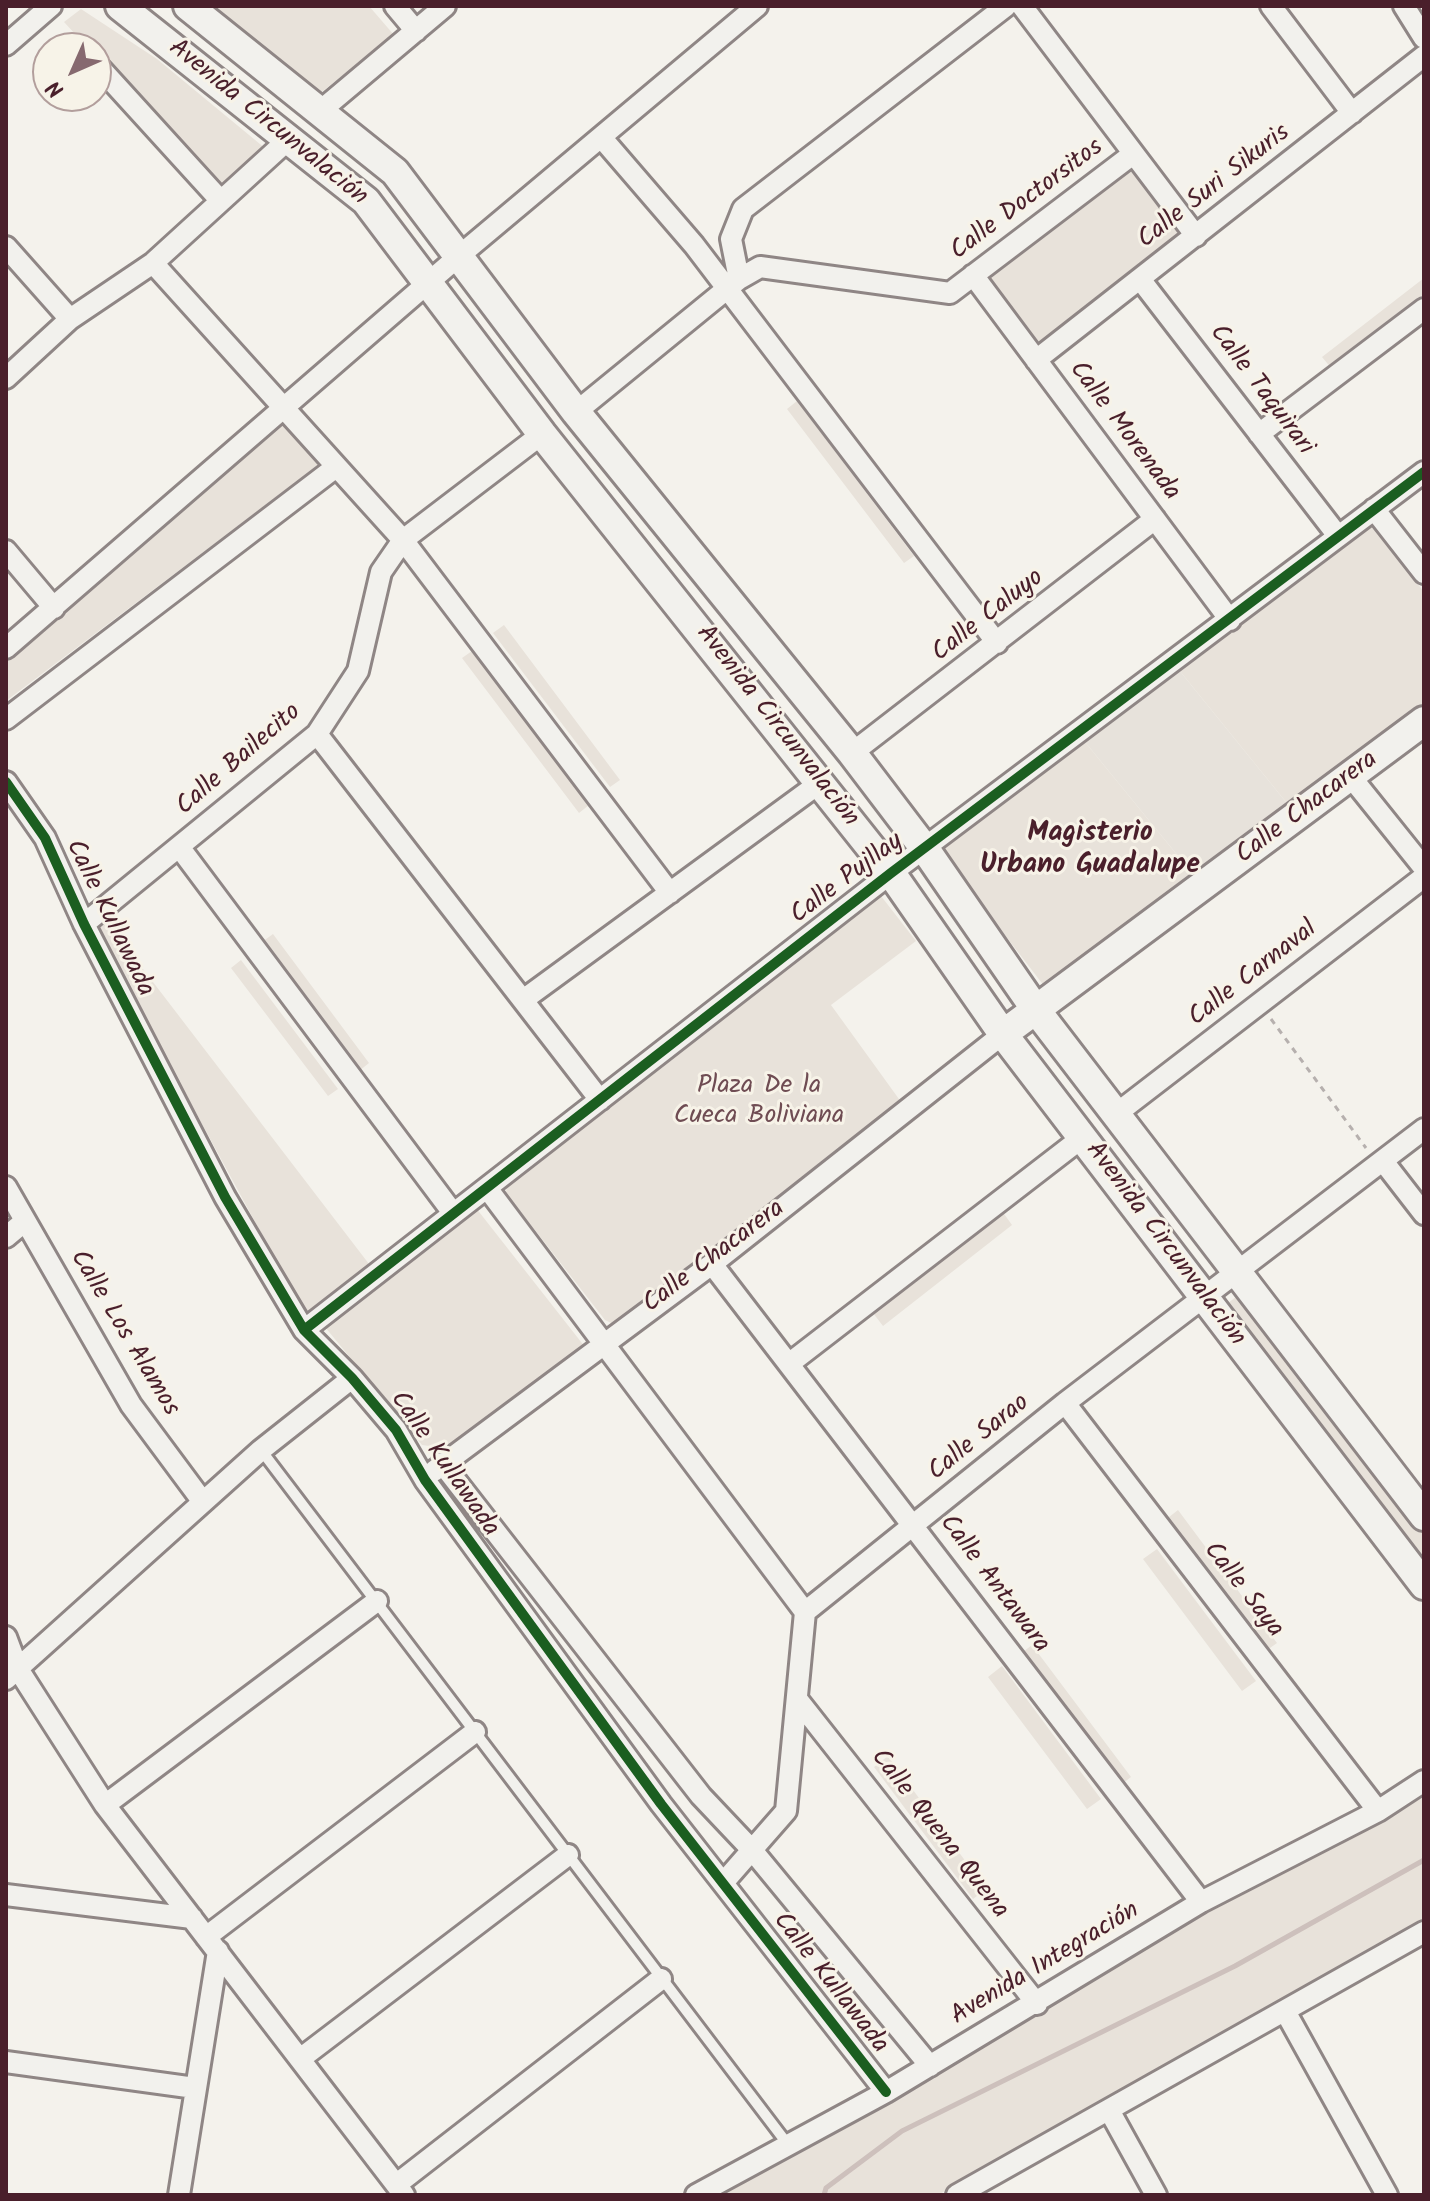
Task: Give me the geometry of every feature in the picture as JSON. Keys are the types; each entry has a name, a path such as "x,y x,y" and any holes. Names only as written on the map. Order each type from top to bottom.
{"main road":[{"name":"Avenida Circunvalación","path":"120,6 366,201 542,434 891,873 1003,1034 1424,1585"},
{"name":"Avenida Circunvalación","path":"188,6 395,172 576,412 852,753 925,849 1036,1010 1424,1516"},
{"name":"Calle Chacarera","path":"1003,1034 1424,721"}],"street":[{"path":"6,45 51,6"},
{"path":"395,6 416,31"},
{"path":"319,112 445,6"},
{"path":"6,648 430,285 459,256 757,6"},
{"path":"733,285 731,239 743,209 1006,6"},
{"path":"1022,6 1196,236"},
{"path":"1271,6 1352,113"},
{"path":"1404,6 1424,38"},
{"name":"Calle Suri Sikuris","path":"1036,360 1424,56"},
{"path":"112,81 221,201"},
{"path":"601,137 733,285 997,643"},
{"path":"6,378 70,319 153,263 290,138"},
{"name":"Calle Doctorsitos","path":"576,412 733,285 760,267 950,293 1133,154"},
{"path":"6,247 70,319"},
{"path":"153,263 403,540 670,893"},
{"name":"Calle Morenada","path":"973,275 1230,620"},
{"name":"Calle Taquirari","path":"1140,279 1338,536"},
{"path":"1259,434 1424,309"},
{"name":"Calle Bailecito","path":"84,924 317,734 358,671 381,572 403,540 542,434"},
{"path":"6,719 336,467"},
{"name":"Calle Pujllay","path":"304,1330 891,873 1424,472"},
{"path":"1374,509 1424,573"},
{"name":"Calle Caluyo","path":"852,753 1155,519"},
{"path":"6,551 54,608"},
{"path":"317,734 600,1100"},
{"path":"1351,777 1422,866"},
{"name":"Calle Kullawada","path":"6,782 45,838 84,924 225,1197 304,1330 352,1378 396,1430 425,1480 723,1883 886,2092"},
{"path":"523,1000 821,782"},
{"path":"180,848 453,1213"},
{"name":"Calle Carnaval","path":"1116,1114 1259,1004 1422,866"},
{"name":"Calle Chacarera","path":"425,1480 442,1463 712,1264 1003,1034"},
{"name":"Calle Sarao","path":"805,1612 1065,1403 1424,1129"},
{"path":"790,1363 1083,1137"},
{"path":"1380,1162 1424,1214"},
{"name":"Calle Los Alamos","path":"6,1187 131,1405 203,1502"},
{"path":"487,1188 805,1612 786,1811 723,1883"},
{"path":"6,1237 25,1221"},
{"name":"Calle Antawara","path":"712,1264 1201,1902"},
{"path":"12,1674 261,1450 352,1378"},
{"name":"Calle Saya","path":"1065,1403 1378,1811"},
{"path":"442,1463 701,1796 752,1850 930,2066"},
{"path":"105,1805 377,1601"},
{"path":"6,1637 12,1674 105,1805 400,2190 661,1979"},
{"name":"Calle Quena Quena","path":"797,1699 1037,2004"},
{"path":"195,2195 180,2186 212,1944 475,1732"},
{"name":"Avenida Integración","path":"696,2195 886,2092 1037,2004 1201,1902 1378,1811 1424,1781"},
{"path":"300,2059 568,1855"},
{"path":"6,1895 192,1918"},
{"path":"957,2195 1424,1932"},
{"path":"1285,2011 1387,2195"},
{"path":"6,2062 195,2088"},
{"path":"1109,2110 1156,2195"}],"lane":[{"path":"261,1450 789,2146"}],"path":[{"path":"1259,1004 1380,1162"}],"shaded area":[{"path":"1179,670 1290,807 1196,878 1085,742"}],"green space":[{"path":"210,6 369,6 394,35 319,94"},
{"path":"81,9 157,59 266,149 220,189 112,74 112,32 73,32 64,22"},
{"path":"1134,163 1187,234 1041,345 987,274"},
{"path":"1424,278 1424,297 1332,369 1322,357"},
{"path":"797,401 914,556 904,563 787,409"},
{"path":"282,420 320,464 6,701 6,662"},
{"path":"1371,524 1424,592 1424,704 1290,807 1179,670"},
{"path":"504,625 620,780 610,787 493,633"},
{"path":"472,651 589,805 579,813 462,658"},
{"path":"1085,742 1196,878 1048,991 940,851"},
{"name":"Plaza De la Cueca Boliviana","path":"881,896 916,941 831,1005 904,1106 615,1325 605,1320 506,1193 507,1181"},
{"path":"107,922 369,1264 306,1316 97,930"},
{"path":"273,934 369,1063 359,1071 262,942"},
{"path":"241,960 338,1089 328,1096 231,968"},
{"path":"476,1208 585,1347 452,1449 422,1445 325,1327"},
{"path":"1002,1211 1012,1225 883,1326 873,1313"},
{"path":"1241,1293 1424,1535 1424,1569 1223,1307"},
{"path":"1178,1510 1277,1643 1263,1653 1164,1521"},
{"path":"1157,1549 1256,1681 1242,1691 1143,1559"},
{"path":"1032,1645 1131,1777 1118,1787 1019,1655"},
{"path":"1002,1666 1101,1799 1087,1809 988,1677"},
{"path":"888,1756 986,1889 973,1899 874,1767"},
{"path":"1424,1792 1424,1919 938,2195 718,2195 1042,2009 1212,1906"}],"waterway":[{"path":"824,2195 826,2188 902,2131 1235,1966 1424,1860"}],"cycle path":[{"path":"304,1330 891,873 1424,472"},
{"path":"6,782 45,838 84,924 225,1197 304,1330 352,1378 396,1430 425,1480 661,1804 886,2092"}],"district":[{"name":"Magisterio Urbano Guadalupe","path":"1090,851"}]}
